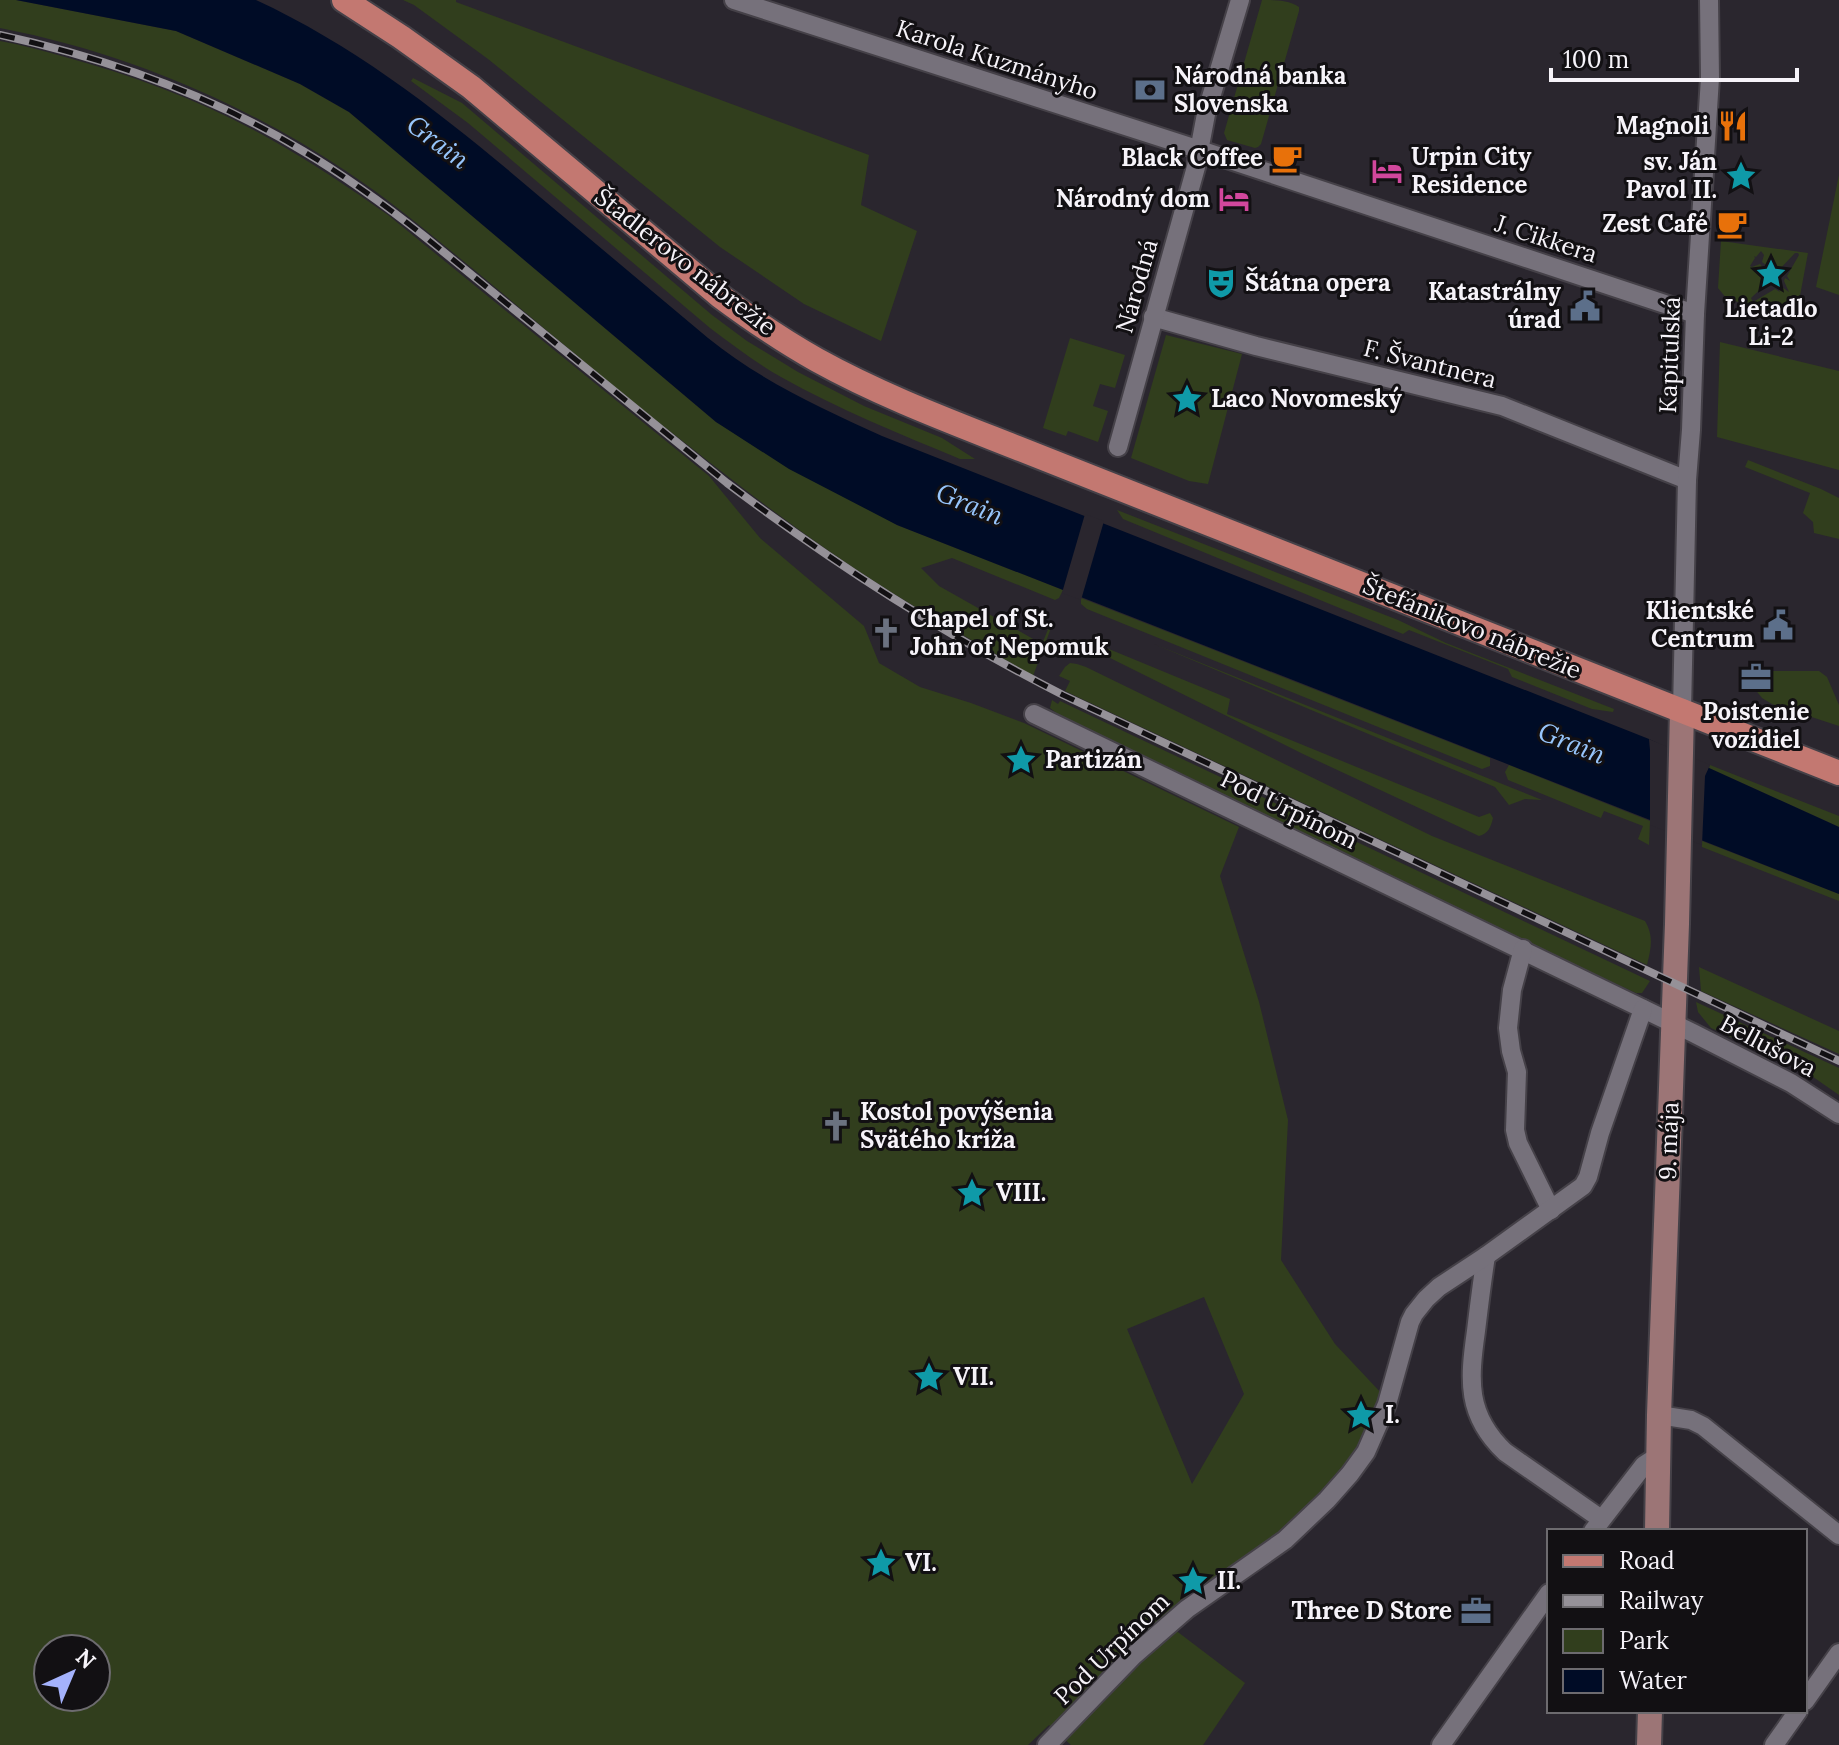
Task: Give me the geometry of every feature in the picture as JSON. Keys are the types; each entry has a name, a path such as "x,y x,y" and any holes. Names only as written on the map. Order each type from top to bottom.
{"main road":[{"name":"Štadlerovo nábrežie","path":"344,0 471,87 720,296 786,341 890,395 1105,483"},
{"name":"Štefánikovo nábrežie","path":"1105,483 1839,773"},
{"name":"9. mája","path":"1657,1529 1682,711"},
{"path":"1649,1745 1650,1713"}],"street":[{"name":"Karola Kuzmányho","path":"734,0 1200,150"},
{"name":"Národná","path":"1118,447 1200,150 1206,114 1240,0"},
{"name":"Kapitulská","path":"1682,711 1687,480 1710,78 1709,0"},
{"name":"J. Cikkera","path":"1200,150 1695,314"},
{"name":"F. Švantnera","path":"1153,317 1256,346 1502,406 1687,480"},
{"name":"Pod Urpínom","path":"1034,714 1673,1023"},
{"path":"1523,949 1512,990 1508,1028 1517,1072 1515,1130 1518,1143 1551,1210"},
{"name":"Pod Urpínom","path":"1047,1745 1165,1628 1285,1540 1359,1464 1387,1404 1414,1314 1439,1287 1583,1186 1643,1009"},
{"name":"Bellušova","path":"1673,1023 1791,1083 1839,1114"},
{"path":"1486,1256 1471,1373 1472,1398 1480,1421 1493,1441 1597,1525 1644,1465 1658,1456"},
{"path":"1659,1415 1691,1420 1703,1426 1839,1535"},
{"path":"1441,1745 1547,1596"},
{"path":"1807,1698 1839,1653"},
{"path":"1774,1745 1797,1713"}],"green space":[{"path":"0,0 16,0 176,31 300,84 349,112 716,422 897,525 1063,590 1055,600 952,558 921,568 939,586 1042,644 1051,628 1033,676 893,593 787,521 636,404 414,220 346,171 266,123 180,83 92,51 0,28"},
{"path":"403,0 456,0 869,155 861,205 917,231 881,341 804,304 720,247 488,59"},
{"path":"1262,0 1290,3 1299,7 1299,11 1261,144 1255,148 1227,140 1224,133"},
{"path":"0,41 92,65 170,92 246,126 315,166 388,215 709,476 760,538 864,626 879,663 920,687 1024,723 1239,827 1220,876 1259,1002 1288,1120 1281,1260 1335,1344 1384,1396 1367,1436 1324,1490 1246,1559 1162,1620 1245,1683 1203,1745 1071,1745 1049,1725 1028,1745 0,1745","holes":["1204,1297 1244,1394 1192,1484 1127,1329"]},
{"path":"413,78 462,103 712,315 747,341 798,372 864,406 942,438 975,459 960,459 869,421 803,389 754,360 710,328 468,123 411,81"},
{"path":"1839,175 1839,295 1816,287"},
{"path":"1721,241 1808,253 1796,317 1727,299 1718,288","holes":["1761,251 1764,255 1762,262 1776,273 1795,253 1799,255 1787,276 1790,281 1785,278 1784,281 1789,292 1779,285 1780,292 1775,289 1753,302 1751,298 1772,278 1760,264 1750,266 1754,256"]},
{"path":"1166,335 1242,354 1208,484 1189,481 1131,458"},
{"path":"1070,338 1125,355 1115,388 1100,384 1093,406 1108,411 1098,442 1068,431 1066,436 1043,428"},
{"path":"1720,342 1839,371 1839,470 1717,437"},
{"path":"1748,460 1839,498 1839,539 1814,533 1813,522 1803,513 1810,493 1745,467"},
{"path":"1117,510 1398,620 1446,643 1614,709 1613,712 1592,709 1512,677 1508,669 1409,630 1403,634 1123,519"},
{"path":"1081,598 1490,758 1490,766 1482,769 1087,609 1081,604"},
{"path":"1154,644 1542,800 1525,799 1509,805 1495,787"},
{"path":"1104,647 1230,699 1227,714 1479,817 1490,813 1493,818 1490,827 1479,836 1303,754 1100,653 1099,650"},
{"path":"1070,663 1086,667 1432,836 1645,921 1651,937 1647,965 1065,691 1070,681 1059,676"},
{"path":"1760,671 1819,671 1827,677 1839,705 1839,726 1762,698 1750,683 1761,683"},
{"path":"1052,700 1058,704 1060,701 1650,981 1642,993 1636,993 1528,944 1059,715 1050,708"},
{"path":"1509,765 1650,821 1649,845 1638,839 1643,826 1604,811 1601,818 1508,780 1505,772"},
{"path":"1710,765 1839,816 1839,827 1709,768"},
{"path":"1702,841 1839,894 1839,901 1702,847"},
{"path":"1699,967 1839,1031 1839,1054 1701,991"},
{"path":"1696,1002 1839,1068 1839,1095 1806,1072 1711,1028 1698,1012"}],"water":[{"name":"Grain","path":"16,0 256,0 295,19 405,89 473,141 708,338 770,381 882,436 1649,739 1839,827 1839,894 897,525 789,469 716,422 349,112 300,84 176,31"}],"pier":[{"path":"1085,514 1104,521 1081,600 1062,593"},
{"path":"1649,739 1710,765 1705,776 1702,845 1650,825"}],"railway":[{"path":"0,35 118,67 194,95 319,161 424,236 727,483 849,569 933,623 1019,672 1839,1061"}],"place":[{"name":"Národná banka Slovenska","path":"1150,90"},
{"name":"Magnoli","path":"1733,126"},
{"name":"Black Coffee","path":"1287,158"},
{"name":"Urpin City Residence","path":"1387,171"},
{"name":"sv. Ján Pavol II.","path":"1741,176"},
{"name":"Národný dom","path":"1234,199"},
{"name":"Zest Café","path":"1732,224"},
{"name":"Lietadlo Li-2","path":"1771,274"},
{"name":"Štátna opera","path":"1221,283"},
{"name":"Katastrálny úrad","path":"1585,306"},
{"name":"Laco Novomeský","path":"1187,399"},
{"name":"Klientské Centrum","path":"1778,625"},
{"name":"Chapel of St. John of Nepomuk","path":"886,633"},
{"name":"Poistenie vozidiel","path":"1756,677"},
{"name":"Partizán","path":"1021,760"},
{"name":"Kostol povýšenia Svätého kríža","path":"836,1126"},
{"name":"VIII.","path":"972,1193"},
{"name":"VII.","path":"929,1377"},
{"name":"I.","path":"1361,1415"},
{"name":"VI.","path":"881,1563"},
{"name":"II.","path":"1193,1581"},
{"name":"Three D Store","path":"1476,1611"}]}
